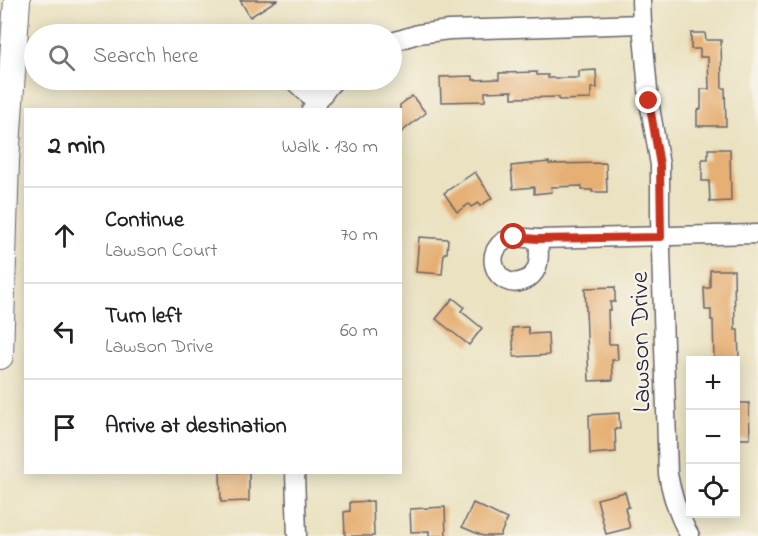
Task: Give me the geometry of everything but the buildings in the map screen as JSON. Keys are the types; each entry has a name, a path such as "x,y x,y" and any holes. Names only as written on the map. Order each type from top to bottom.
{"highway":[{"path":"0,356 6,160 17,0"}],"street":[{"name":"Lawson Drive","path":"641,0 649,101 660,165 668,474 678,513 690,536"},
{"path":"402,39 418,34 449,30 642,24"},
{"path":"301,90 314,106 327,90"},
{"path":"538,239 758,234"},
{"path":"295,474 297,536"}],"route":[{"path":"514,237 538,239 661,237 660,165 649,101"}]}
